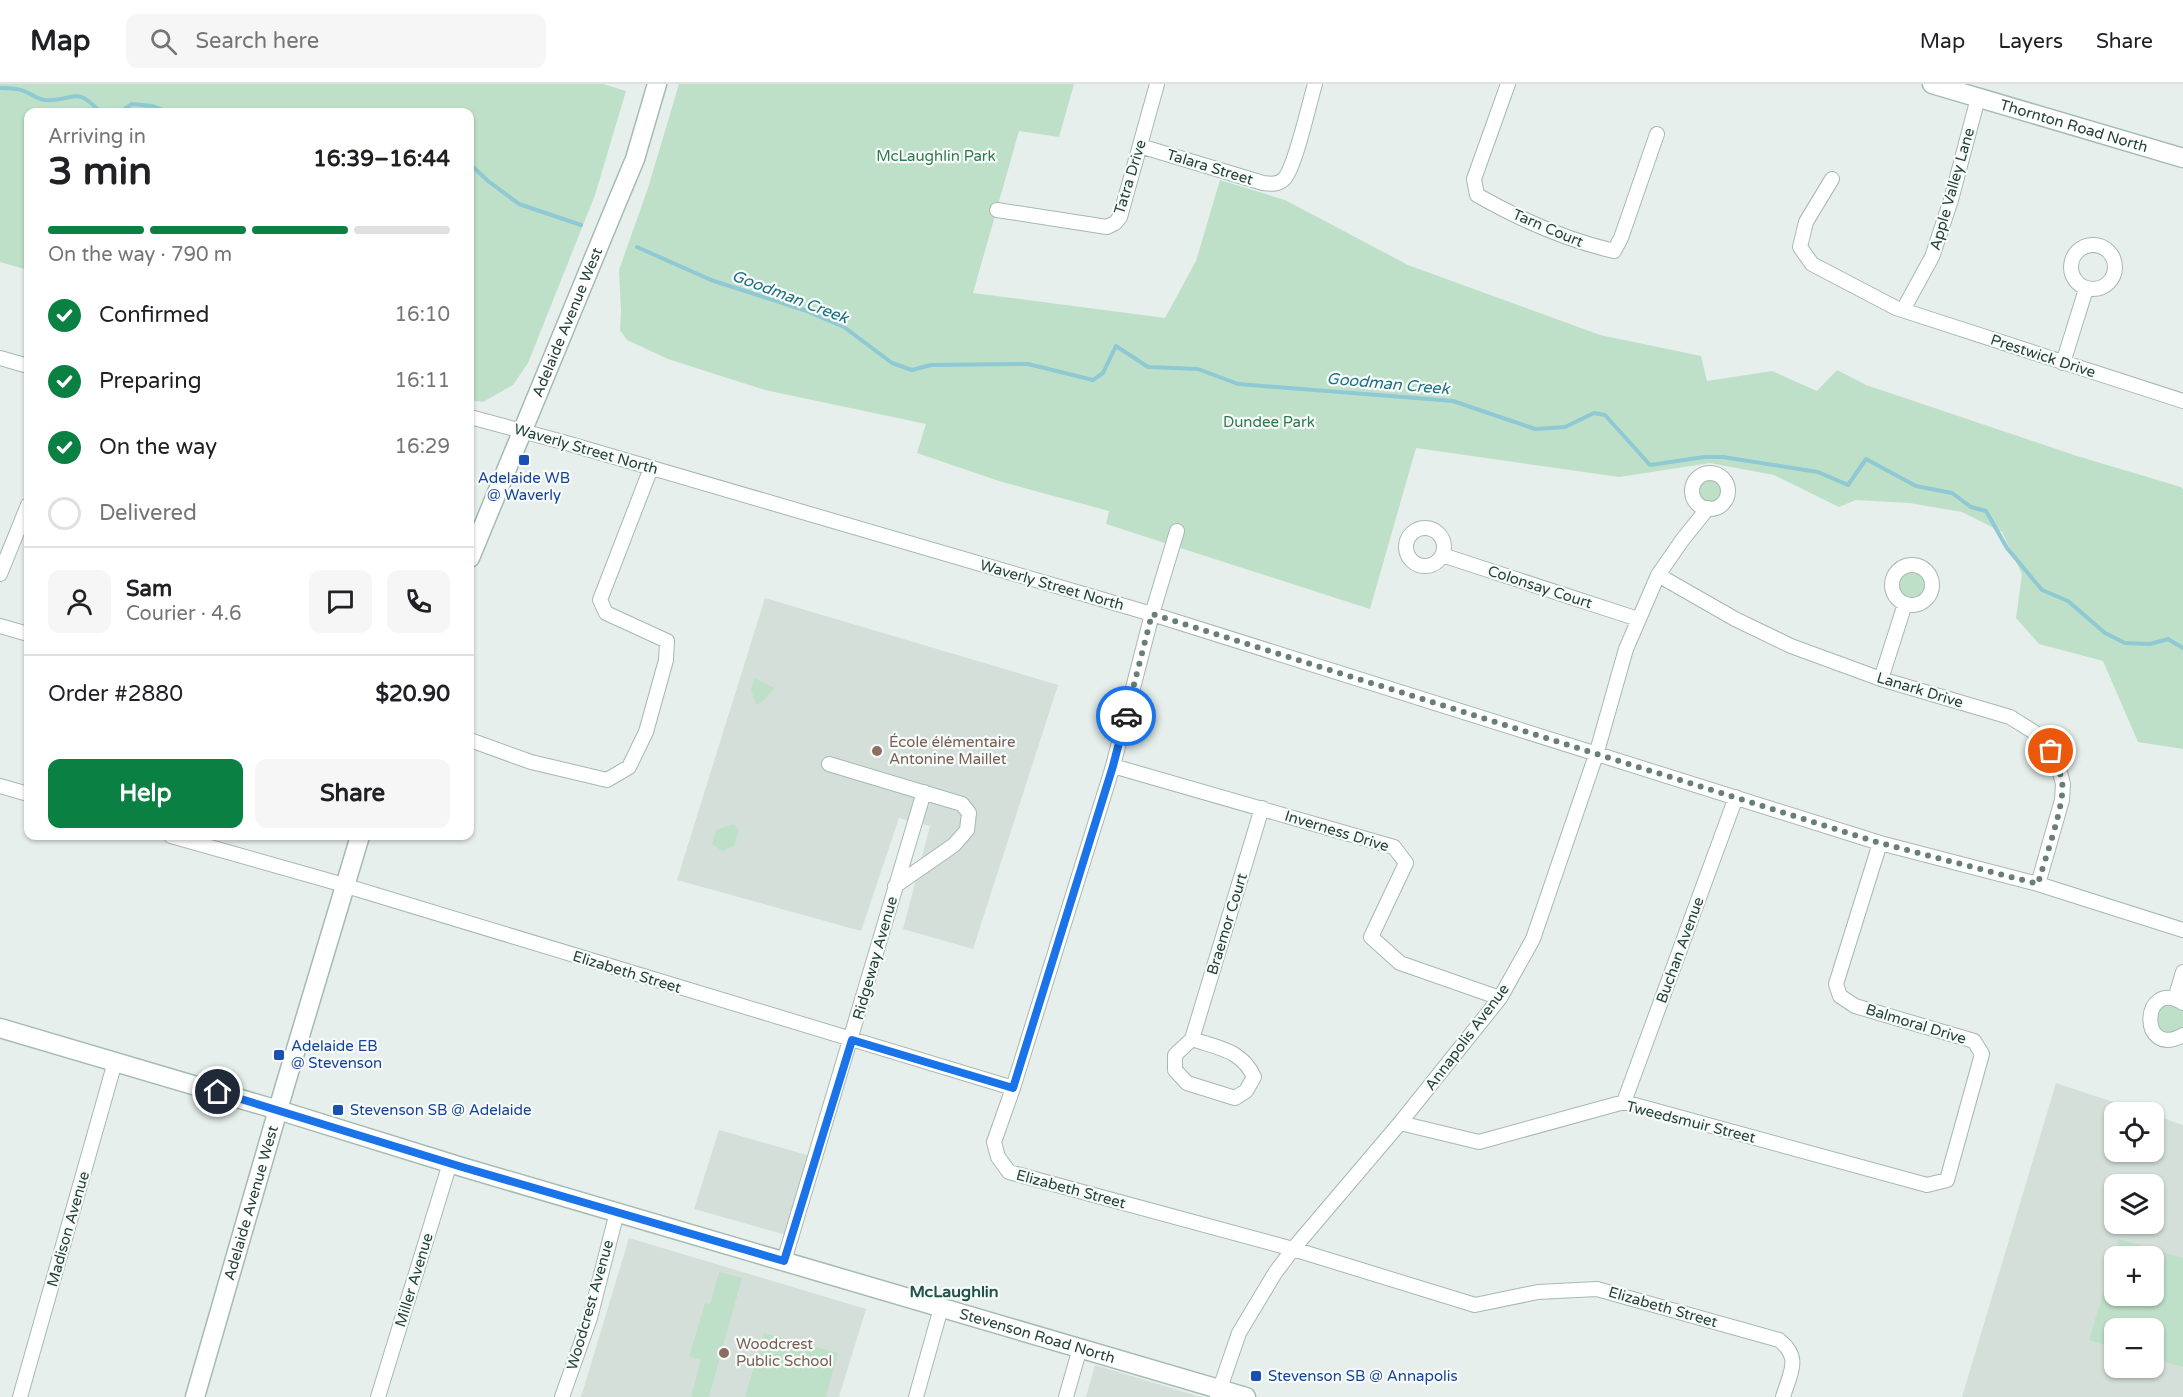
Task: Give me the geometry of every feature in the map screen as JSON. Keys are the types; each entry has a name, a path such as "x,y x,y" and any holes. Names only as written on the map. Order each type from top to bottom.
{"main road":[{"name":"Adelaide Avenue West","path":"474,548 634,159 657,84"},
{"name":"Thornton Road North","path":"1932,84 2183,158"},
{"name":"Adelaide Avenue West","path":"195,1397 359,840"},
{"name":"Stevenson Road North","path":"0,1028 1080,1348 1218,1393 1246,1397"}],"street":[{"name":"Tatra Drive","path":"997,210 1111,226 1120,217 1157,84"},
{"name":"Talara Street","path":"1140,146 1263,183 1280,182 1291,167 1315,84"},
{"name":"Tarn Court","path":"1505,85 1473,179 1477,195 1499,208 1588,245 1614,251 1621,238 1657,134"},
{"name":"Apple Valley Lane","path":"1903,310 1932,257 1951,200 1978,98"},
{"name":"Prestwick Drive","path":"1832,179 1806,222 1800,247 1812,264 1903,310 2183,401"},
{"path":"2062,363 2086,289"},
{"path":"0,358 24,365"},
{"name":"Waverly Street North","path":"474,418 522,430 1152,614 1880,843 2038,884 2182,927"},
{"path":"474,741 531,762 607,780 629,767 646,732 666,660 667,641 606,613 600,600 651,468"},
{"name":"Annapolis Avenue","path":"1218,1393 1239,1333 1275,1273 1500,998 1533,939 1596,755 1626,649 1638,619 1658,575 1708,508"},
{"path":"0,574 24,515"},
{"path":"1013,1088 1113,766 1152,614 1177,531"},
{"name":"Colonsay Court","path":"1442,555 1638,619"},
{"name":"Lanark Drive","path":"1658,575 1735,619 1791,646 1881,679 2010,717 2042,737 2058,765 2063,784 2062,800 2038,884"},
{"path":"1881,679 1905,604"},
{"path":"0,626 24,633"},
{"path":"829,764 962,804 969,813 967,830 954,845 895,886"},
{"name":"Inverness Drive","path":"1113,766 1394,847 1406,863 1371,938 1400,963 1500,998"},
{"path":"0,786 24,793"},
{"name":"Ridgeway Avenue","path":"784,1261 852,1040 924,792"},
{"name":"Buchan Avenue","path":"1624,1102 1736,797"},
{"name":"Braemor Court","path":"1192,1039 1232,1053 1248,1064 1254,1077 1246,1091 1235,1098 1187,1083 1175,1070 1175,1055 1192,1039 1262,808"},
{"name":"Elizabeth Street","path":"185,840 345,886 1013,1088 994,1142 998,1157 1010,1172 1293,1249 1475,1305 1538,1292 1597,1289 1779,1340 1790,1348 1794,1362 1783,1397"},
{"name":"Balmoral Drive","path":"1880,843 1836,984 1840,996 1855,1006 1974,1041 1982,1054 1947,1180"},
{"path":"2183,972 2179,1001 2161,1000 2155,1004 2149,1017 2152,1031 2164,1039 2177,1039 2183,1035"},
{"name":"Madison Avenue","path":"20,1397 115,1062"},
{"name":"Tweedsmuir Street","path":"1400,1123 1479,1142 1624,1102 1928,1185 1947,1180"},
{"name":"Miller Avenue","path":"378,1397 450,1163"},
{"name":"Woodcrest Avenue","path":"562,1397 590,1318 617,1212"},
{"path":"916,1397 941,1308"},
{"path":"1066,1397 1080,1348"}],"shaded area":[{"name":"École élémentaire Antonine Maillet","path":"765,598 1058,685 973,949 903,929 930,826 899,818 861,931 677,880"},
{"path":"2056,1083 2114,1102 2104,1102 2104,1162 2164,1162 2164,1118 2183,1125 2183,1397 1962,1397"},
{"path":"719,1130 818,1158 793,1237 694,1209"},
{"name":"Woodcrest Public School","path":"629,1238 866,1309 839,1397 581,1397"},
{"path":"1095,1365 1201,1397 1086,1397"}],"green space":[{"path":"0,84 603,84 626,91 595,195 528,363 513,385 483,402 474,401 474,108 24,108 24,269 0,262"},
{"path":"679,84 1074,84 1059,137 1019,131 973,293 1165,318 1196,261 1220,180 1285,200 1408,265 1600,335 1701,356 1707,381 1772,371 1817,391 1837,370 1866,385 2077,456 2181,487 2183,490 2183,749 2138,742 2103,661 2039,644 2016,618 2022,574 2002,532 1962,512 1909,503 1856,500 1839,507 1774,475 1710,463 1619,477 1416,448 1370,609 1106,524 1109,511 999,481 917,453 926,424 765,390 668,359 627,340 620,330 619,270 648,188"},
{"path":"1710,479 1715,480 1721,486 1721,496 1715,502 1710,503 1705,502 1699,496 1698,491 1699,486 1705,480"},
{"path":"1913,569 1924,574 1929,585 1924,596 1913,601 1902,596 1897,585 1902,574"},
{"path":"754,678 775,688 756,705 751,690"},
{"path":"734,824 739,831 734,846 722,851 712,844 716,830"},
{"path":"2170,1004 2183,1013 2183,1025 2170,1034 2160,1029 2155,1019 2160,1009"},
{"path":"2119,1239 2143,1246 2117,1246"},
{"path":"2164,1252 2183,1258 2183,1367 2164,1362 2164,1318 2104,1318 2104,1345 2089,1340 2104,1290 2104,1306 2164,1306"},
{"path":"719,1272 742,1278 709,1397 691,1397 701,1359 689,1357 705,1303 710,1304"},
{"path":"764,1333 838,1353 826,1397 745,1397"}],"waterway":[{"name":"Goodman Creek","path":"0,88 21,90 45,100 79,96 96,108"},
{"name":"Goodman Creek","path":"126,108 132,104 158,108"},
{"name":"Goodman Creek","path":"474,168 519,204 581,225"},
{"name":"Goodman Creek","path":"637,247 711,280 804,310 844,327 892,363 912,370 931,365 1028,364 1093,380 1103,373 1116,346 1148,367 1198,369 1238,384 1453,401 1535,429 1565,427 1594,413 1605,415 1650,465 1704,457 1723,457 1818,472 1848,485 1866,459 1916,486 1952,493 1971,507 1986,511 2007,548 2042,590 2068,601 2105,633 2125,643 2150,644 2168,639 2183,648"}],"way so far":[{"path":"1126,716 1152,614 1880,843 2038,884 2062,800 2063,784 2051,751"}],"place":[{"name":"Adelaide WB @ Waverly","path":"524,460"},
{"name":"École élémentaire Antonine Maillet","path":"877,751"},
{"name":"Adelaide EB @ Stevenson","path":"279,1055"},
{"name":"Stevenson SB @ Adelaide","path":"338,1110"},
{"name":"Woodcrest Public School","path":"724,1353"},
{"name":"Stevenson SB @ Annapolis","path":"1256,1376"}],"district":[{"name":"McLaughlin","path":"954,1292"}],"route":[{"path":"218,1092 462,1167 784,1261 852,1040 1013,1088 1113,766 1126,716"}],"park label":[{"name":"McLaughlin Park","path":"936,156"},
{"name":"Dundee Park","path":"1269,422"}]}
